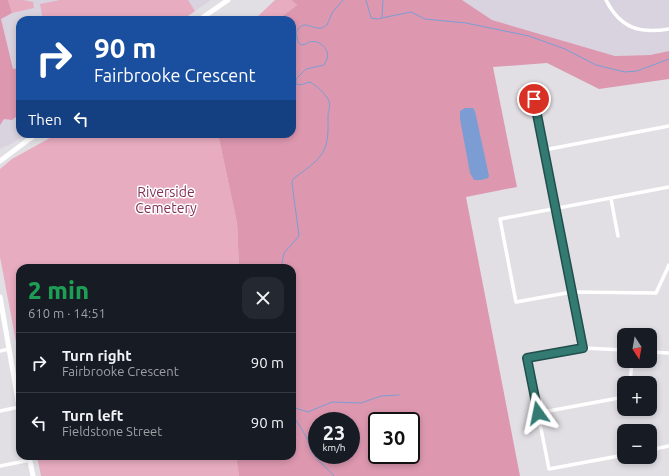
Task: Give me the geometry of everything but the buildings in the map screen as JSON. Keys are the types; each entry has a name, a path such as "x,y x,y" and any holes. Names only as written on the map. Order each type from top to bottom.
{"main road":[{"path":"205,16 228,0"},
{"path":"0,161 31,138"},
{"path":"0,156 9,154"},
{"path":"0,297 16,386"},
{"path":"30,460 33,476"}],"street":[{"path":"606,0 615,15 633,28 648,32 669,29"},
{"path":"534,99 583,348"},
{"path":"544,150 669,126"},
{"path":"669,193 668,188 500,219 516,302 572,292 656,293 669,264"},
{"path":"611,199 618,236"},
{"path":"617,350 583,348 527,358 549,469 617,456"},
{"path":"0,351 10,349"},
{"path":"657,352 669,353"},
{"path":"538,413 617,398"},
{"path":"0,411 16,410"},
{"path":"657,449 669,446"},
{"path":"0,466 22,460"}],"shaded area":[{"path":"0,0 211,0 188,16 16,16 16,138 20,138 0,149"},
{"path":"0,0 8,0 12,13 1,19 13,69 16,69 16,117 12,120 4,119 0,125"},
{"path":"291,0 462,0 492,20 615,56 650,55 669,51 669,79 599,89 547,63 493,67 517,187 466,197 520,476 239,476 237,460 296,460 296,264 239,264 237,223 219,138 296,138 296,16 282,16 297,5"},
{"path":"462,0 669,0 669,51 650,55 615,56 492,20"}],"green space":[{"path":"8,0 33,2 34,8 12,13"},
{"path":"60,0 188,0 195,11 188,16 42,16 40,4"},
{"path":"275,0 291,0 297,5 282,16 258,16"},
{"name":"Riverside Cemetery","path":"50,138 219,138 237,223 239,264 16,264 16,342 0,257 0,169 12,159"},
{"path":"38,460 237,460 239,476 41,476"}],"water":[{"path":"465,108 473,108 475,111 489,176 488,178 481,180 474,180 470,173 460,119 460,111"}],"waterway":[{"path":"296,33 301,26 304,25 317,28 327,25 332,13 343,0"},
{"path":"366,0 371,18 377,19 411,12 425,19 466,23 529,36 565,49 596,65 625,72 637,71 669,59"},
{"path":"382,17 383,0"},
{"path":"296,33 298,42 301,45 314,41 318,42 324,47 328,55 324,65 306,69 296,79"},
{"path":"296,79 296,84"},
{"path":"282,264 284,253 299,236 292,183 293,179 314,163 323,152 327,139 328,114 330,105 326,96 312,83 310,82 300,85 296,84"},
{"path":"296,408 308,412 332,402 361,403 381,396 399,395"},
{"path":"296,421 304,432 313,454 334,476"}],"route":[{"path":"534,99 583,348 527,358 538,413"}]}
